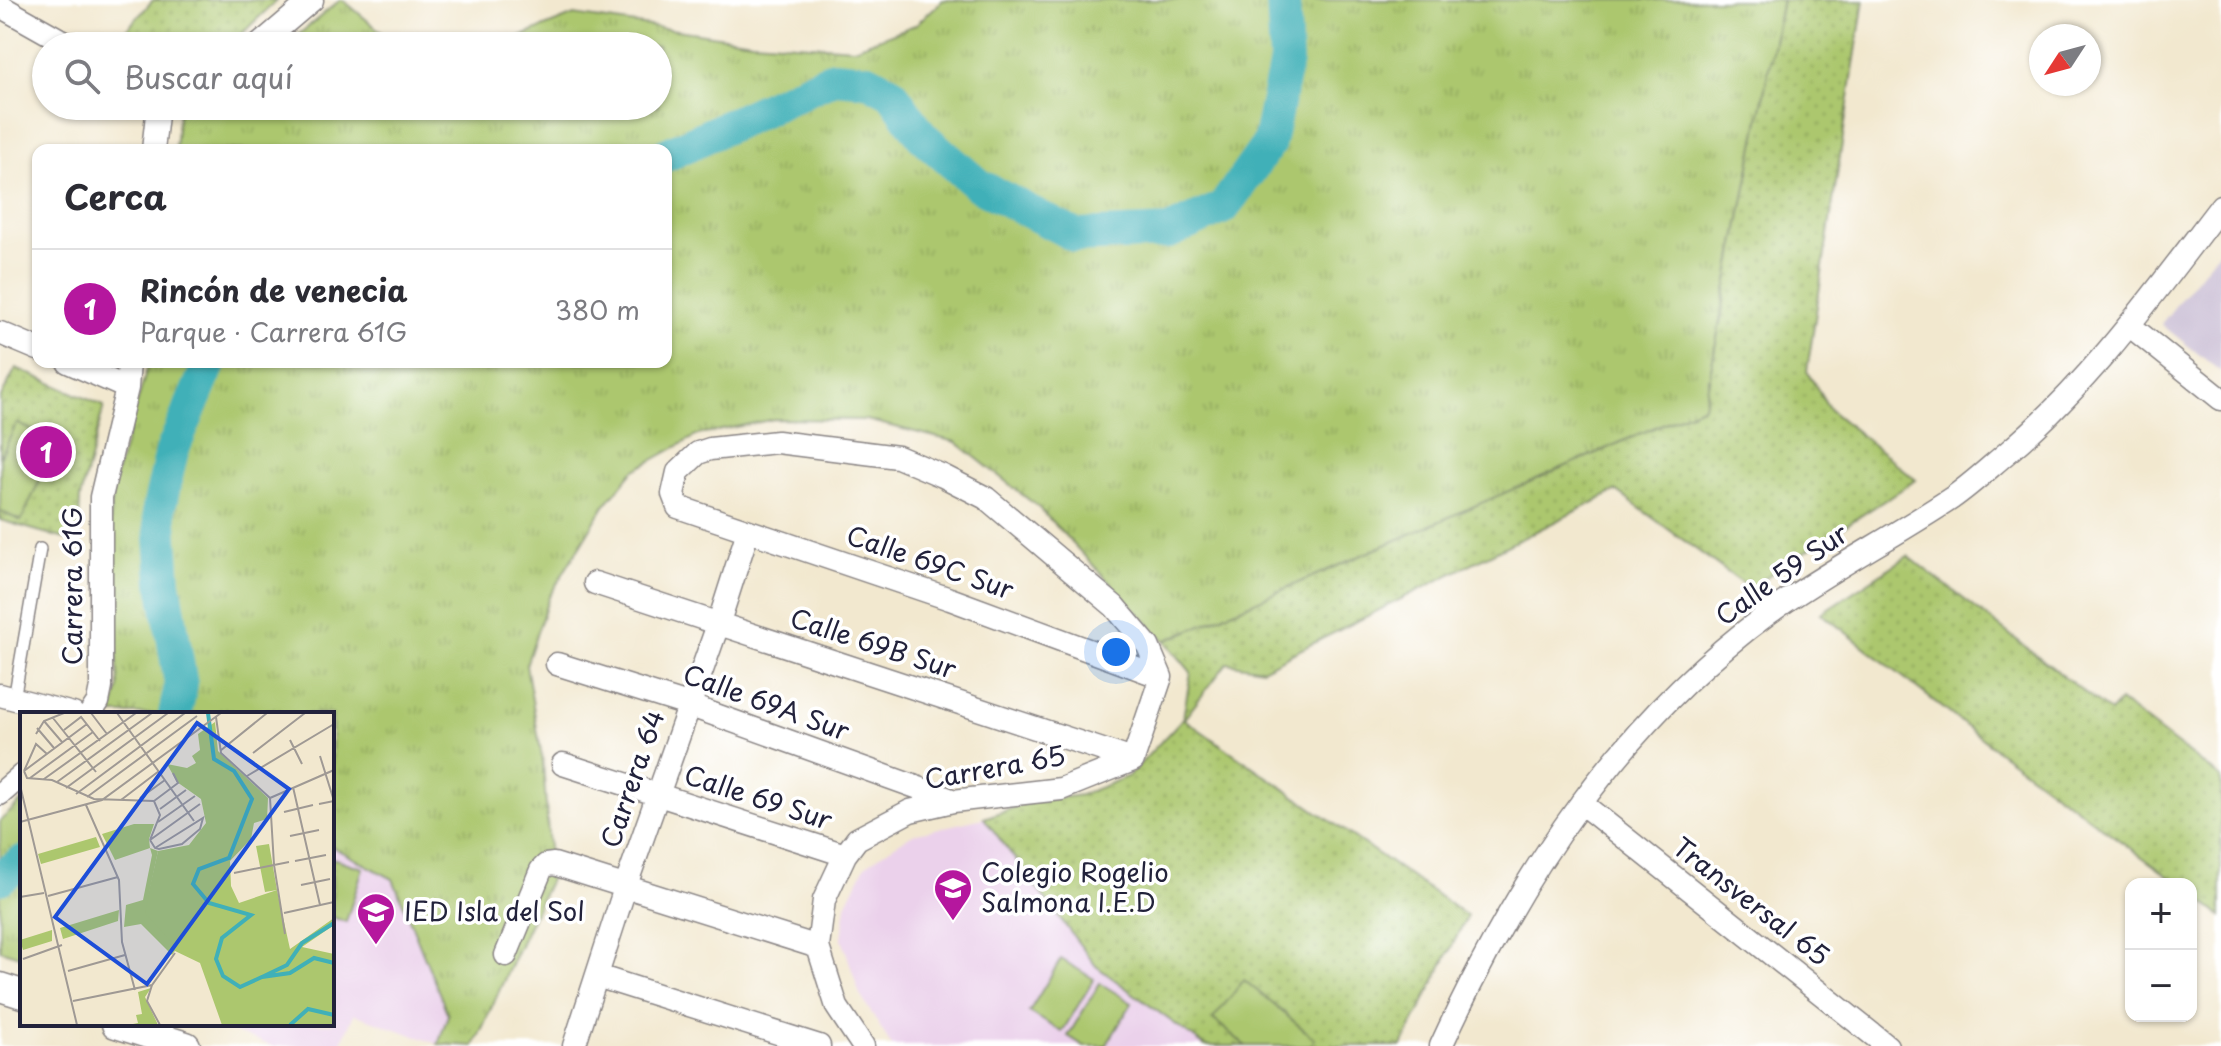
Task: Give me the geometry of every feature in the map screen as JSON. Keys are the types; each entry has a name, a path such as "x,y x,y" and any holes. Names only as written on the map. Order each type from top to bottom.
{"street":[{"path":"274,32 312,0"},
{"path":"0,6 46,32"},
{"path":"154,144 156,120"},
{"name":"Calle 59 Sur","path":"1441,1046 1505,918 1551,843 1652,718 1713,659 1804,588 1954,497 2048,415 2084,379 2129,325 2221,206"},
{"path":"2129,325 2221,399"},
{"path":"0,333 32,346"},
{"path":"82,368 127,388"},
{"name":"Carrera 61G","path":"91,712 98,702 101,687 101,497 127,388 129,368"},
{"name":"Calle 69C Sur","path":"777,442 898,457 943,476 986,498 1114,606 1148,646 1161,677 950,599 678,507 673,494 678,472 698,453 710,449 777,442"},
{"name":"Carrera 64","path":"574,1046 748,531"},
{"name":"Calle 69B Sur","path":"595,583 1133,760"},
{"name":"Calle 69A Sur","path":"557,664 688,705 953,801"},
{"path":"1133,760 1161,677"},
{"path":"7,697 65,712"},
{"name":"Carrera 65","path":"863,1046 837,1007 818,947 824,900 845,855 857,839 884,822 910,811 953,801 1061,789 1133,760"},
{"name":"Calle 69 Sur","path":"563,764 845,855"},
{"path":"0,794 20,777"},
{"name":"Transversal 65","path":"1581,803 1887,1046"},
{"path":"506,955 541,870 546,865 554,864 818,947"},
{"path":"597,976 819,1046"},
{"path":"0,987 20,993"},
{"path":"122,1026 186,1046"}],"lane":[{"path":"7,697 40,549"}],"shaded area":[{"path":"2221,248 2221,372 2161,324"},
{"name":"Colegio Rogelio Salmona I.E.D","path":"984,818 1096,966 1205,1046 892,1046 860,995 842,939 846,905 865,866 890,848 913,834"},
{"name":"IED Isla del Sol","path":"334,848 393,879 448,1015 438,1044 354,1014 340,1046 272,1046 217,1026 334,1026"}],"green space":[{"path":"153,0 277,0 244,32 124,32"},
{"path":"343,0 381,32 302,32"},
{"path":"943,0 1782,0 1704,406 1165,641 1038,507 956,442 866,420 774,419 698,435 633,471 604,506 549,597 526,665 543,763 551,877 474,1046 438,1044 448,1015 393,879 334,848 334,712 113,712 119,688 110,523 113,485 147,368 672,368 672,144 176,144 178,120 672,120 672,32 532,32 574,15 752,41 854,48 915,25"},
{"path":"1782,0 1864,0 1807,371 1830,410 1916,480 1749,588 1616,491 1262,669 1227,663 1184,719 1467,916 1402,1046 1205,1046 1096,966 984,818 1030,802 1081,795 1129,776 1183,718 1191,672 1165,641 1704,406"},
{"path":"16,368 104,406 80,498 78,543 0,520 0,399"},
{"path":"17,423 57,443 21,521 0,511 0,458"},
{"path":"1908,556 2110,712 2120,701 2221,778 2221,916 2197,898 2197,878 2171,878 1998,751 1821,613"},
{"path":"20,803 20,956 0,950 0,821"},
{"path":"334,859 363,868 346,922 334,918"},
{"path":"1061,959 1094,979 1062,1032 1029,1012"},
{"path":"1244,980 1315,1039 1310,1046 1246,1046 1213,1019"},
{"path":"1100,983 1132,1003 1106,1046 1084,1046 1068,1036"}],"waterway":[{"path":"672,152 834,77 868,80 892,93 922,136 978,185 1076,236 1169,232 1224,207 1269,143 1286,61 1283,0"},
{"path":"175,712 181,685 164,582 159,508 172,451 207,368"},
{"path":"0,878 20,863"}],"place":[{"name":"Rincón de venecia","path":"46,452"},
{"name":"Colegio Rogelio Salmona I.E.D","path":"953,922"},
{"name":"IED Isla del Sol","path":"376,946"}]}
